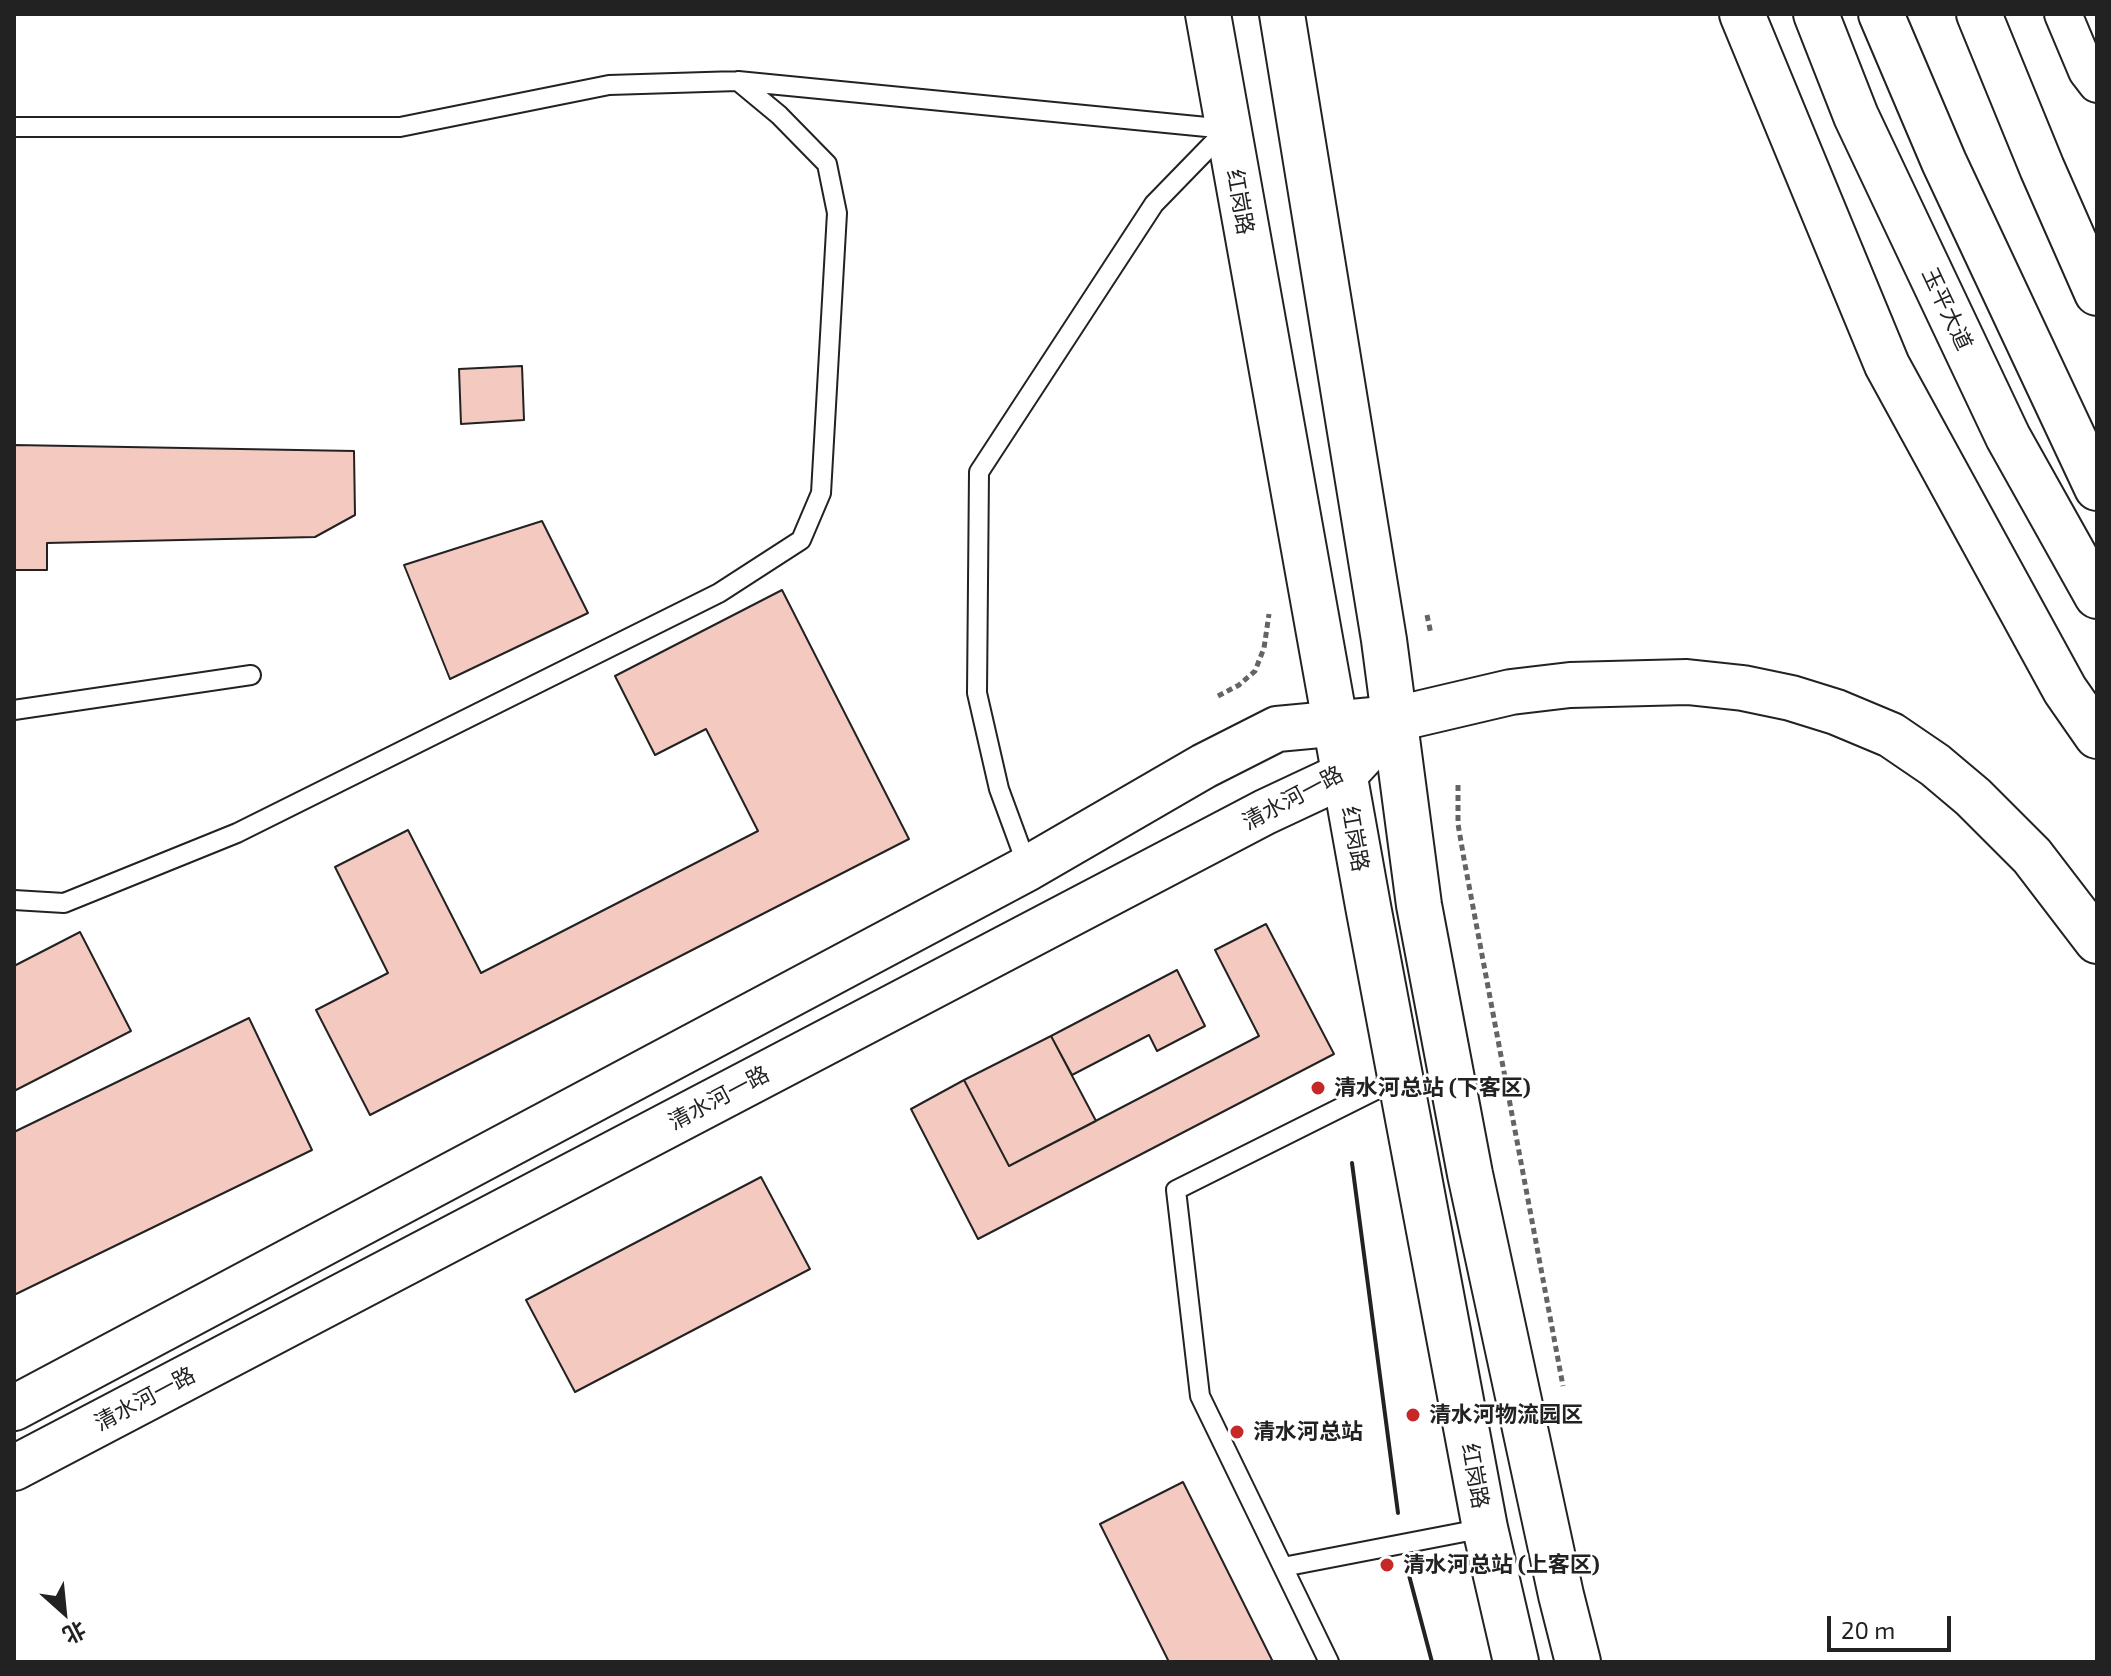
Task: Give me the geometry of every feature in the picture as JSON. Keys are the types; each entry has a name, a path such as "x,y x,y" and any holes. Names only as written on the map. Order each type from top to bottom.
{"main road":[{"name":"红岗路","path":"1208,14 1334,722 1485,1528 1516,1662"},
{"path":"1282,14 1396,719 1413,867 1470,1174 1578,1662"},
{"path":"1742,14 1887,365 2065,690 2097,736"},
{"name":"玉平大道","path":"1816,14 1856,116 2008,437 2097,596"},
{"path":"1881,14 1944,162 2097,488"},
{"path":"1979,14 2097,293"},
{"path":"14,1408 1028,868 1204,766 1277,729 1396,719 1511,692 1570,685 1687,682 1743,688 1791,698 1836,712 1891,735 1935,765 1973,797 2032,856 2097,941"},
{"name":"清水河一路","path":"14,1468 1265,812 1344,775 1396,719"}],"street":[{"path":"2063,14 2094,84"}],"lane":[{"path":"14,900 64,903 237,833 719,593 801,540 821,493 837,213 827,164 779,115 738,81"},
{"path":"14,127 400,127 609,85 738,81 1227,129"},
{"path":"1028,868 999,789 977,693 979,472 1154,204 1227,129"},
{"path":"14,710 251,675"},
{"path":"1329,1662 1200,1396 1176,1190 1402,1077"},
{"path":"1283,1567 1485,1528"}],"path":[{"path":"1458,785 1458,824 1464,859 1564,1391"}],"building":[{"path":"522,366 524,420 461,424 459,369"},
{"path":"14,445 354,451 355,515 315,537 47,543 47,570 14,570"},
{"path":"542,521 588,613 450,679 404,565"},
{"path":"782,590 909,839 370,1115 316,1010 388,973 335,867 408,830 481,973 758,831 706,729 655,755 615,676"},
{"path":"1266,924 1334,1054 978,1239 911,1109 964,1080 1009,1166 1259,1036 1215,950"},
{"path":"80,932 131,1031 14,1091 14,966"},
{"path":"1177,970 1205,1026 1157,1051 1149,1035 1072,1075 1051,1036"},
{"path":"249,1018 312,1150 14,1295 14,1132"},
{"path":"1051,1036 1096,1121 1009,1166 964,1080"},
{"path":"761,1177 810,1269 575,1392 526,1300"},
{"path":"1183,1482 1273,1662 1169,1662 1100,1524"}],"wall":[{"path":"1352,1163 1398,1513"},
{"path":"1406,1564 1432,1662"}],"place":[{"name":"清水河总站 (下客区)","path":"1318,1088"},
{"name":"清水河物流园区","path":"1413,1415"},
{"name":"清水河总站","path":"1237,1432"},
{"name":"清水河总站 (上客区)","path":"1387,1565"}]}
